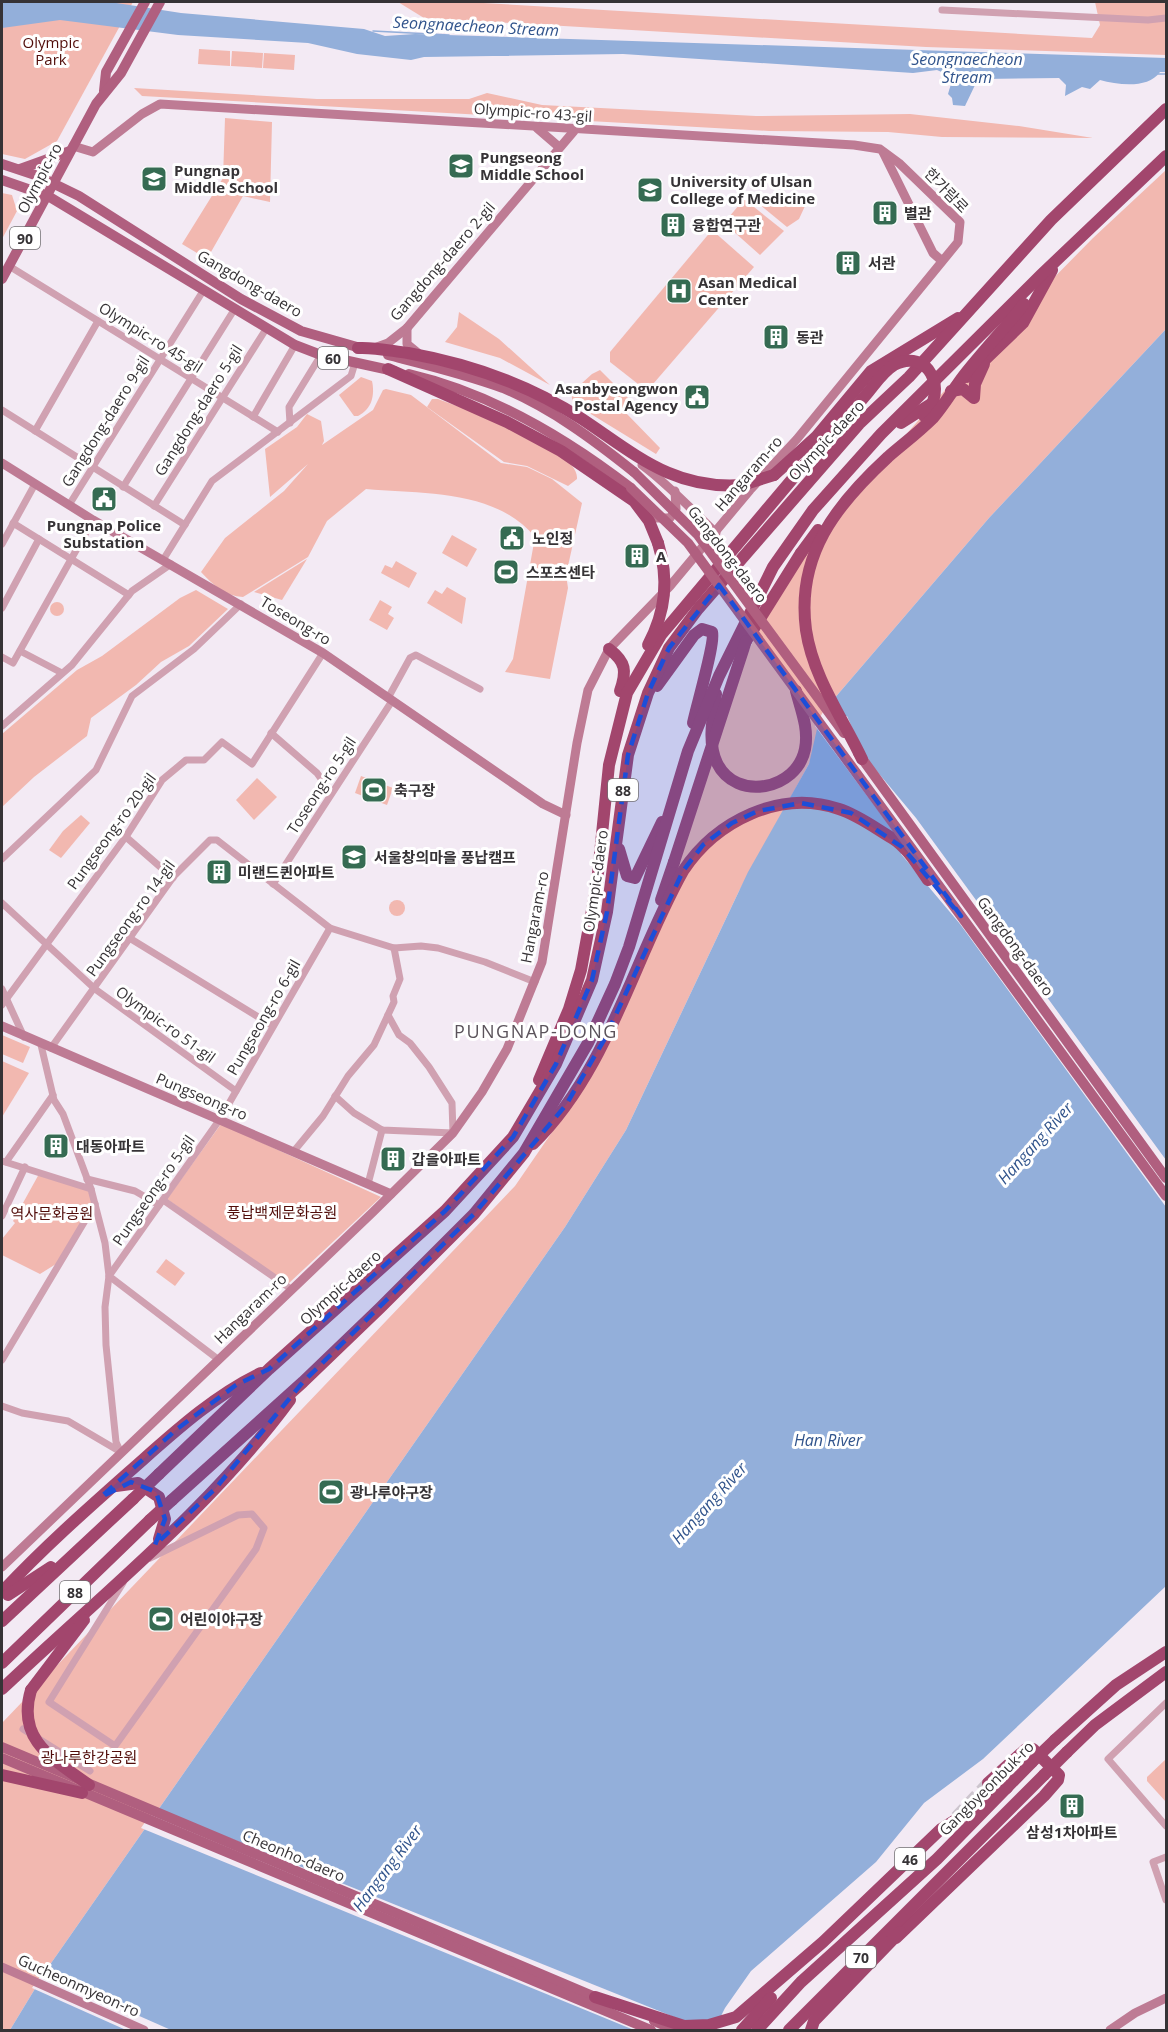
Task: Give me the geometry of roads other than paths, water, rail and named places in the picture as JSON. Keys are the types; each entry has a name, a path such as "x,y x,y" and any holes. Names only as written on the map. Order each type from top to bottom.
{"highway":[{"name":"Olympic-daero","path":"2,1621 269,1370 445,1211 502,1151 524,1120 556,1064 592,980 608,912 628,755 642,710 661,662 698,609 819,467 859,424 909,377 1051,220 1167,109"},
{"name":"88","path":"2,1663 150,1520 303,1382 474,1214 524,1153 588,1043 615,984 629,947 688,751 718,676 773,567 831,490 881,434 1041,274 1167,156"},
{"path":"831,490 861,465 906,418 951,391 1023,323 1057,260"},
{"path":"817,531 888,458 938,411 968,370 1024,304 1041,274"},
{"path":"774,475 816,437 855,388 879,364 966,313"},
{"path":"358,348 375,348 425,356 489,373 524,387 583,420 609,440 660,470 711,485 742,485 786,472 821,445"},
{"path":"951,391 963,389 974,398 975,384 986,360"},
{"path":"634,677 661,635 821,445 890,368 900,363 912,362 930,372 936,389 931,408 817,531 746,641 642,954"},
{"path":"388,369 507,423 561,451 633,501 647,518 658,543 666,589 659,623 622,706 611,751 594,907 576,989 524,1120"},
{"path":"843,506 822,534 812,558 805,618 809,645 820,678 862,759"},
{"path":"642,710 688,640 702,629 712,632 713,645 703,676 688,751"},
{"path":"602,832 600,812 605,752 626,673 621,658 609,649"},
{"path":"718,676 711,729 717,763 730,780 750,787 778,783 792,775 800,765 805,750 807,730 796,689"},
{"path":"524,1153 550,1127 586,1074 677,882 697,852 732,823 772,807 815,803 851,813 892,838 939,894 962,916"},
{"path":"617,842 626,873 629,878 633,879 639,872 653,837 672,805"},
{"path":"2,1593 101,1497 177,1429 236,1385 269,1370"},
{"path":"2,1689 58,1635 98,1602 155,1545 186,1519 269,1428 303,1382"},
{"path":"101,1497 115,1487 130,1482 145,1485 156,1492 162,1503 165,1519 155,1545"},
{"path":"2,1593 18,1587 70,1555"},
{"path":"85,1789 40,1748 30,1730 27,1717 31,1690 98,1602"},
{"path":"1116,1685 1167,1641"},
{"path":"2,1674 23,1644"},
{"name":"Gangbyeonbuk-ro","path":"757,2031 801,1983 937,1858 1055,1740 1116,1685 1167,1652"},
{"name":"Gangbyeonbuk-ro","path":"789,2031 934,1883 1095,1725 1167,1672"},
{"path":"812,2031 814,2021 896,1938 1044,1796 1058,1780 1059,1774 1033,1749 1026,1749 988,1783"},
{"path":"2,1775 85,1789"},
{"name":"46","path":"742,2031 822,1942 941,1829 1007,1788"},
{"path":"801,1983 816,1961 934,1842"},
{"path":"896,1938 934,1883"},
{"path":"595,1997 684,2026 709,2025 736,2016 822,1942"}],"main road":[{"name":"Olympic-ro","path":"2,279 104,91 106,72 145,2"},
{"name":"Olympic-ro","path":"104,91 121,73 160,2"},
{"path":"19,170 72,148"},
{"name":"Gangdong-daero","path":"2,164 54,183 79,196 262,311 301,331 358,348 453,371 504,389 572,425 634,472 698,535 1167,1178"},
{"name":"Gangdong-daero","path":"2,180 48,196 295,345 321,355 388,369 451,387 501,407 553,432 594,459 631,488 688,543 1167,1196"},
{"name":"Cheonho-daero","path":"2,1747 85,1789 651,2031"},
{"name":"Cheonho-daero","path":"2,1758 85,1789 675,2031"}],"street":[{"path":"942,10 1148,20 1167,18"},
{"name":"Olympic-ro 43-gil","path":"72,148 93,152 142,114 160,104 880,149"},
{"path":"537,129 559,147"},
{"name":"Gangdong-daero 2-gil","path":"375,348 388,343 407,327 574,131"},
{"path":"880,149 933,253 941,261"},
{"name":"한가람로","path":"880,149 899,163 960,222 958,242 941,261"},
{"name":"Hangaram-ro","path":"2,1567 453,1133 482,1092 507,1048 542,962 588,690 609,649 670,586 750,490 797,439 941,261"},
{"name":"Olympic-ro 45-gil","path":"9,266 278,432"},
{"name":"Gangdong-daero 9-gil","path":"69,505 203,291"},
{"path":"123,487 234,310"},
{"path":"35,431 98,321"},
{"path":"407,327 407,344 425,356"},
{"name":"Gangdong-daero 5-gil","path":"154,506 266,329"},
{"path":"253,417 295,345"},
{"path":"290,423 289,407 321,355"},
{"path":"2,726 72,665 129,596 167,562 185,525 212,481 351,376 355,363"},
{"path":"2,410 185,525"},
{"path":"609,440 675,491 689,509 716,533"},
{"name":"Toseong-ro","path":"2,463 93,520 323,653 543,804 566,815"},
{"path":"2,544 35,484"},
{"path":"647,518 670,518 676,509 675,491"},
{"path":"676,509 689,509"},
{"path":"2,657 13,663 93,520"},
{"path":"13,523 129,596"},
{"path":"2,608 39,539"},
{"path":"2,859 96,770 132,696 194,649 241,604"},
{"path":"20,651 62,673"},
{"name":"Pungseong-ro 20-gil","path":"4,1002 45,943 126,837 162,780 186,760 204,760 222,742 252,764 323,653"},
{"name":"Toseong-ro 5-gil","path":"273,884 390,699 410,658 416,656 480,689"},
{"path":"272,733 317,773 331,793"},
{"path":"126,837 173,878"},
{"name":"Pungseong-ro 14-gil","path":"46,1046 94,988 173,878 210,840 216,840 330,928 394,948 421,946 438,948 485,962 535,982"},
{"name":"Olympic-ro 51-gil","path":"2,903 94,988 236,1091"},
{"name":"Pungseong-ro 6-gil","path":"220,1119 330,928"},
{"path":"131,939 273,1026"},
{"path":"294,1151 374,1045 388,1016 400,980 394,948"},
{"path":"2,989 4,1002 24,1037"},
{"path":"335,1096 354,1113 382,1130 453,1133 452,1103 429,1067 410,1043 399,1035 388,1016"},
{"name":"Pungseong-ro","path":"2,1026 390,1194"},
{"path":"46,1046 53,1095 63,1114 91,1189 105,1243 109,1276 105,1308 106,1345 116,1442 121,1453"},
{"path":"53,1095 4,1162 91,1189"},
{"name":"Pungseong-ro 5-gil","path":"109,1276 220,1119"},
{"path":"368,1184 382,1130"},
{"path":"2,1215 26,1167"},
{"path":"87,1179 135,1191 161,1202 291,1289"},
{"path":"2,1360 95,1204"},
{"path":"109,1276 219,1360"},
{"path":"3,1409 68,1421 121,1453"},
{"path":"252,1514 264,1528 256,1549 115,1746 48,1702 134,1567 238,1515 252,1514"},
{"path":"1167,1703 1108,1759 1167,1826"},
{"path":"23,1729 90,1771"},
{"path":"1167,1857 1153,1862 1167,1900"},
{"name":"Gucheonmyeon-ro","path":"2,1967 144,2031"},
{"path":"1110,2031 1135,2013 1167,1998"}],"water":[{"name":"Seongnaecheon Stream","path":"110,2 181,13 364,29 385,36 415,34 1166,58 1166,72 1160,72 1148,81 1133,84 1100,80 1090,89 1082,87 1065,96 1066,85 1059,78 982,79 976,83 965,106 953,105 952,98 948,94 953,77 937,70 913,73 623,54 424,57 411,60 357,54 308,43 178,35 60,20 2,28 2,3"},
{"name":"Han River","path":"1166,329 1166,1586 983,1759 924,1803 876,1862 751,1971 725,2008 714,2030 10,2030 47,1969 565,1227 626,1130 748,872 809,764 817,729 833,700 989,518"}],"waterway":[{"name":"Seongnaecheon Stream","path":"373,31 449,35"},
{"name":"Seongnaecheon Stream","path":"1158,74 1166,74"}],"tunnel":[{"path":"956,1817 988,1783"}],"place":[{"name":"Pungseong Middle School","path":"461,166"},
{"name":"Pungnap Middle School","path":"154,179"},
{"name":"University of Ulsan College of Medicine","path":"650,190"},
{"name":"별관","path":"885,213"},
{"name":"융합연구관","path":"673,225"},
{"name":"서관","path":"848,263"},
{"name":"Asan Medical Center","path":"679,291"},
{"name":"동관","path":"776,337"},
{"name":"Asanbyeongwon Postal Agency","path":"697,397"},
{"name":"Pungnap Police Substation","path":"104,499"},
{"name":"노인정","path":"512,538"},
{"name":"A","path":"637,556"},
{"name":"스포츠센타","path":"506,572"},
{"name":"축구장","path":"374,790"},
{"name":"서울창의마을 풍납캠프","path":"354,857"},
{"name":"미랜드퀸아파트","path":"219,872"},
{"name":"대동아파트","path":"56,1146"},
{"name":"갑을아파트","path":"393,1159"},
{"name":"광나루야구장","path":"331,1492"},
{"name":"어린이야구장","path":"161,1619"},
{"name":"삼성1차아파트","path":"1072,1806"}],"district":[{"name":"PUNGNAP-DONG","path":"536,1031"}],"park label":[{"name":"Olympic Park","path":"51,50"},
{"name":"풍납백제문화공원","path":"282,1212"},
{"name":"역사문화공원","path":"52,1213"},
{"name":"광나루한강공원","path":"89,1757"}],"water label":[{"name":"Hangang River","path":"1035,1143"},
{"name":"Hangang River","path":"709,1503"},
{"name":"Hangang River","path":"387,1868"}]}
